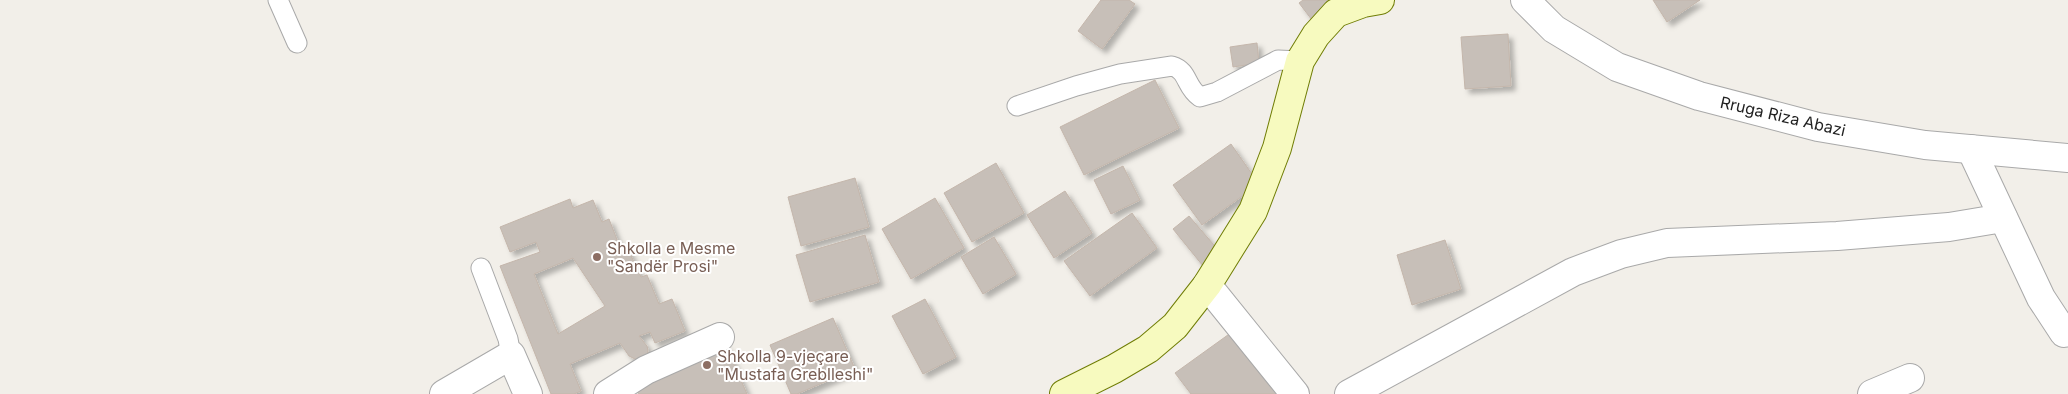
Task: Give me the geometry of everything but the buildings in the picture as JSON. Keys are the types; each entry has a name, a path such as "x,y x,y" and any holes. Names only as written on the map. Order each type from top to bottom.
{"main road":[{"path":"1064,394 1148,349 1175,326 1207,285 1253,212 1277,148 1300,61 1316,35 1336,13 1362,3 1380,0"}],"street":[{"name":"Rruga Riza Abazi","path":"1525,0 1554,29 1617,67 1699,96 1818,127 1925,145 2068,158"},
{"path":"1971,149 2041,298 2064,333 2068,332"},
{"path":"1349,394 1572,272 1621,254 1667,242 1856,234 1949,227 2003,218"},
{"path":"1207,285 1294,394"},
{"path":"614,393 646,370 720,337"},
{"path":"444,394 511,355 528,394"},
{"path":"1872,394 1910,378"}],"lane":[{"path":"278,0 297,43"},
{"path":"1017,106 1076,86 1120,74 1172,66 1180,68 1192,92 1200,97 1217,92 1278,60 1300,61"},
{"path":"481,268 508,339 511,355"}],"place":[{"name":"Shkolla e Mesme \"Sandër Prosi\"","path":"597,257"},
{"name":"Shkolla 9-vjeçare \"Mustafa Greblleshi\"","path":"707,365"}]}
